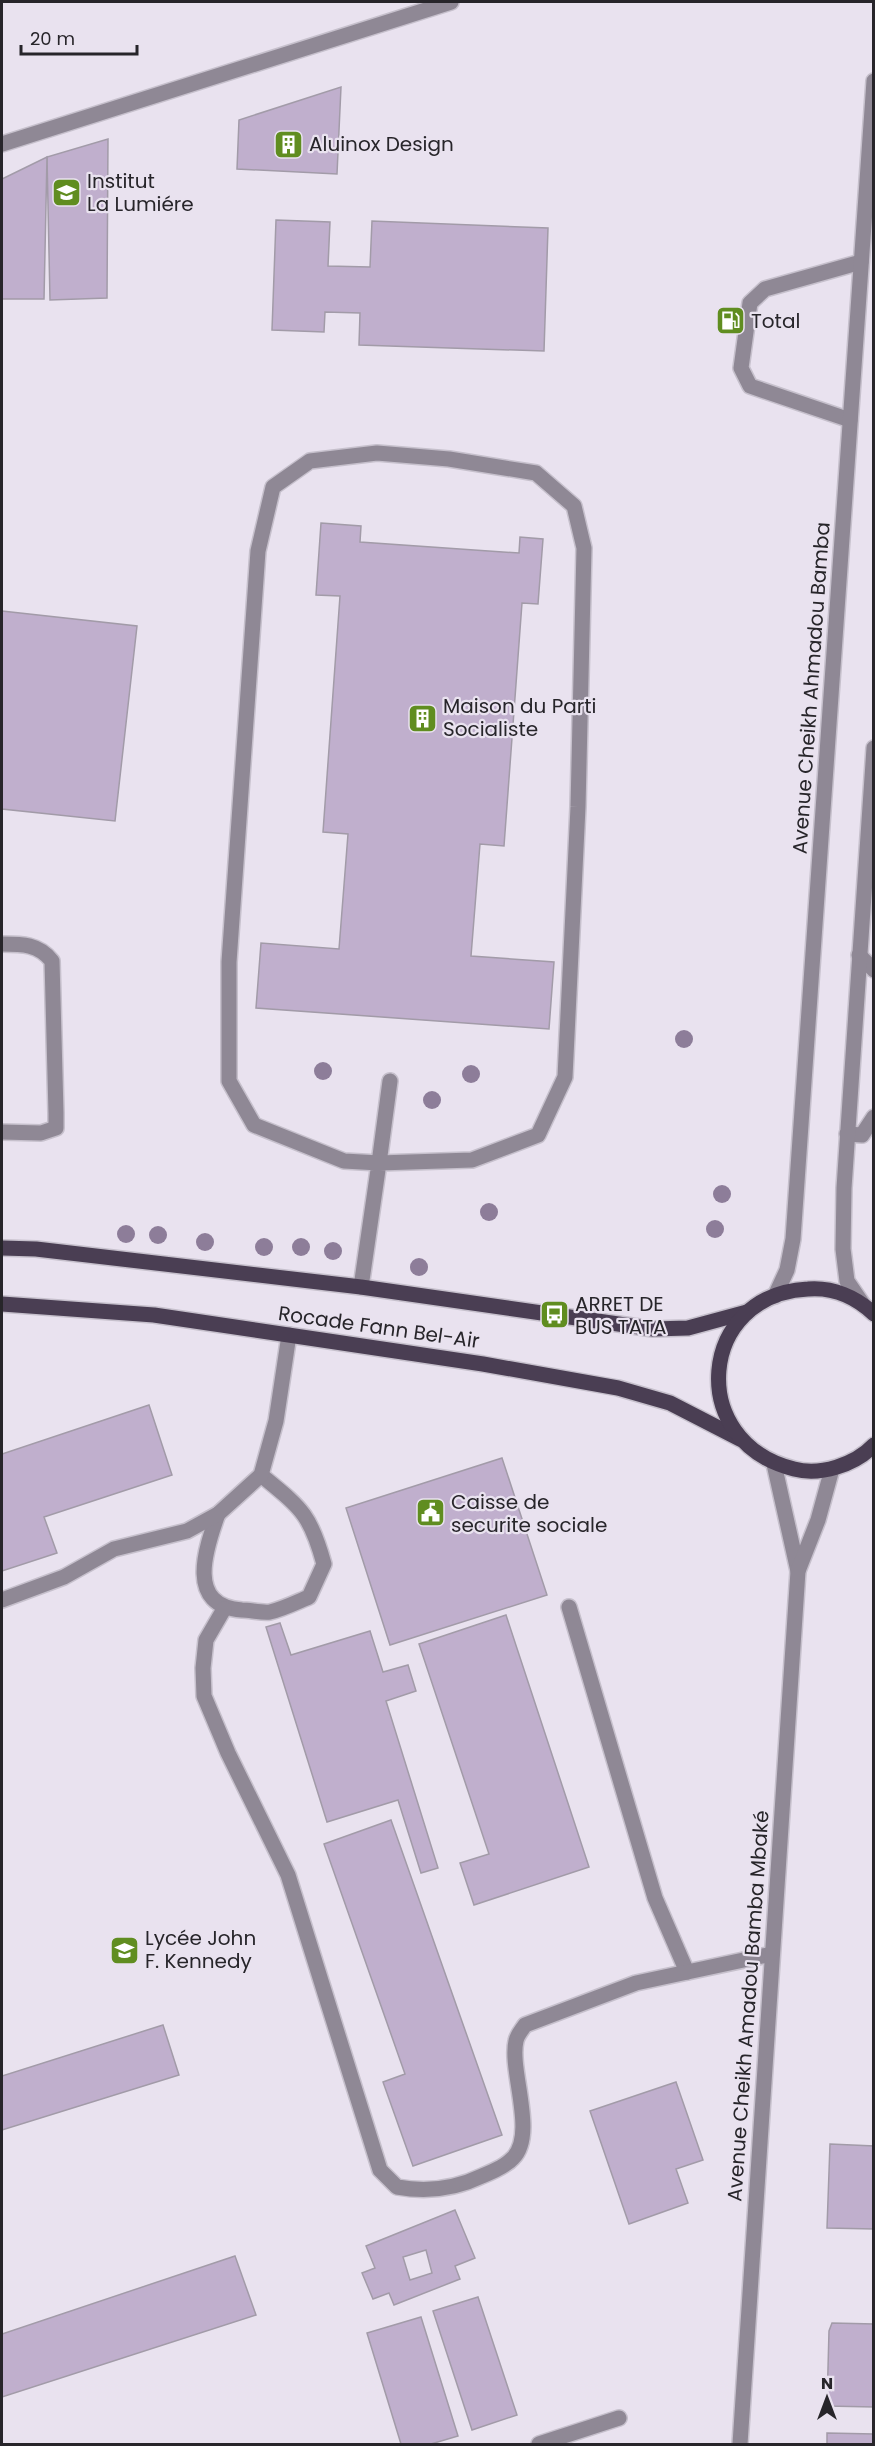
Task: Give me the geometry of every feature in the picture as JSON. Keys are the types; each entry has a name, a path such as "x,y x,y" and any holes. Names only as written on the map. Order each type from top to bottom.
{"main road":[{"name":"Rocade Fann Bel-Air","path":"2,1248 36,1249 361,1287 654,1329 688,1328 747,1312"},
{"path":"868,1309 840,1293 816,1288 792,1289 775,1296 747,1312 730,1335 720,1360 718,1389 725,1416 740,1439 774,1464 802,1471 832,1469 872,1449"},
{"name":"Rocade Fann Bel-Air","path":"2,1304 154,1315 483,1364 618,1388 670,1403 740,1439"}],"street":[{"path":"2,144 451,2"},
{"name":"Avenue Cheikh Ahmadou Bamba","path":"775,1296 787,1270 794,1228 873,81"},
{"path":"850,420 750,386 741,368 750,303 765,290 861,262"},
{"path":"377,453 448,459 536,473 574,506 584,548 578,807 565,1077 538,1135 472,1160 379,1163 344,1161 254,1125 229,1081 229,962 258,552 273,487 310,461 377,453"},
{"path":"868,1309 847,1281 843,1249 861,1138 859,955 869,874 873,748"},
{"path":"2,944 26,945 44,950 52,961 56,1128 40,1134 2,1132"},
{"path":"859,955 873,970"},
{"path":"361,1287 390,1081"},
{"path":"861,1138 873,1117"},
{"path":"2,1600 64,1577 114,1550 187,1531 218,1515 261,1475 276,1421 289,1335"},
{"name":"Avenue Cheikh Amadou Bamba Mbaké","path":"740,2445 798,1571 774,1464"},
{"name":"Avenue Cheikh Amadou Bamba Mbaké","path":"798,1571 818,1520 832,1469"},
{"path":"218,1515 205,1550 203,1579 210,1596 224,1609 269,1612 309,1597 324,1564 315,1534 301,1507 261,1475"},
{"path":"569,1607 655,1898 687,1972"},
{"path":"224,1609 206,1640 203,1668 204,1696 228,1753 288,1875 380,2170 397,2187 429,2190 466,2184 514,2158 521,2143 522,2104 515,2055 516,2039 525,2025 636,1983 772,1954"},
{"path":"539,2445 619,2418"}],"building":[{"name":"Aluinox Design","path":"341,87 337,174 237,169 239,120"},
{"path":"108,139 107,298 50,300 47,157"},
{"path":"47,157 44,299 2,299 2,179"},
{"path":"276,220 330,222 328,266 370,267 372,221 548,228 544,351 359,345 360,313 325,312 324,332 272,330"},
{"name":"Maison du Parti Socialiste","path":"321,523 361,526 360,542 519,553 520,537 543,539 538,604 522,603 504,846 480,844 471,956 554,962 549,1029 256,1008 261,943 339,949 348,834 323,832 340,596 316,595"},
{"path":"2,611 137,626 115,821 2,809"},
{"path":"149,1405 172,1475 44,1517 57,1553 2,1571 2,1454"},
{"path":"502,1458 547,1595 390,1645 346,1508"},
{"path":"506,1615 589,1867 474,1905 460,1863 489,1854 419,1644"},
{"path":"280,1623 291,1655 370,1631 383,1672 408,1665 416,1691 386,1701 438,1868 421,1873 398,1800 327,1822 266,1627"},
{"path":"391,1820 502,2135 413,2166 383,2082 405,2074 324,1844"},
{"path":"163,2025 179,2075 2,2130 2,2076"},
{"path":"676,2082 703,2160 676,2169 688,2203 629,2224 590,2111"},
{"path":"830,2144 874,2146 874,2229 827,2228"},
{"path":"455,2210 475,2258 455,2266 460,2279 394,2305 389,2293 373,2299 362,2273 375,2268 366,2246","holes":["426,2250 432,2273 410,2280 403,2257"]},
{"path":"235,2256 256,2315 2,2397 2,2334"},
{"path":"478,2297 517,2415 472,2430 433,2311"},
{"path":"421,2317 458,2436 431,2444 401,2444 367,2333"},
{"path":"832,2323 874,2324 874,2407 827,2406 829,2331"},
{"path":"827,2433 874,2434 874,2444 827,2444"}],"place":[{"name":"Aluinox Design","path":"288,144"},
{"name":"Institut La Lumiére","path":"66,193"},
{"name":"Total","path":"730,321"},
{"name":"Maison du Parti Socialiste","path":"422,718"},
{"name":"ARRET DE BUS TATA","path":"554,1315"},
{"name":"Caisse de securite sociale","path":"430,1513"},
{"name":"Lycée John F. Kennedy","path":"124,1950"}]}
